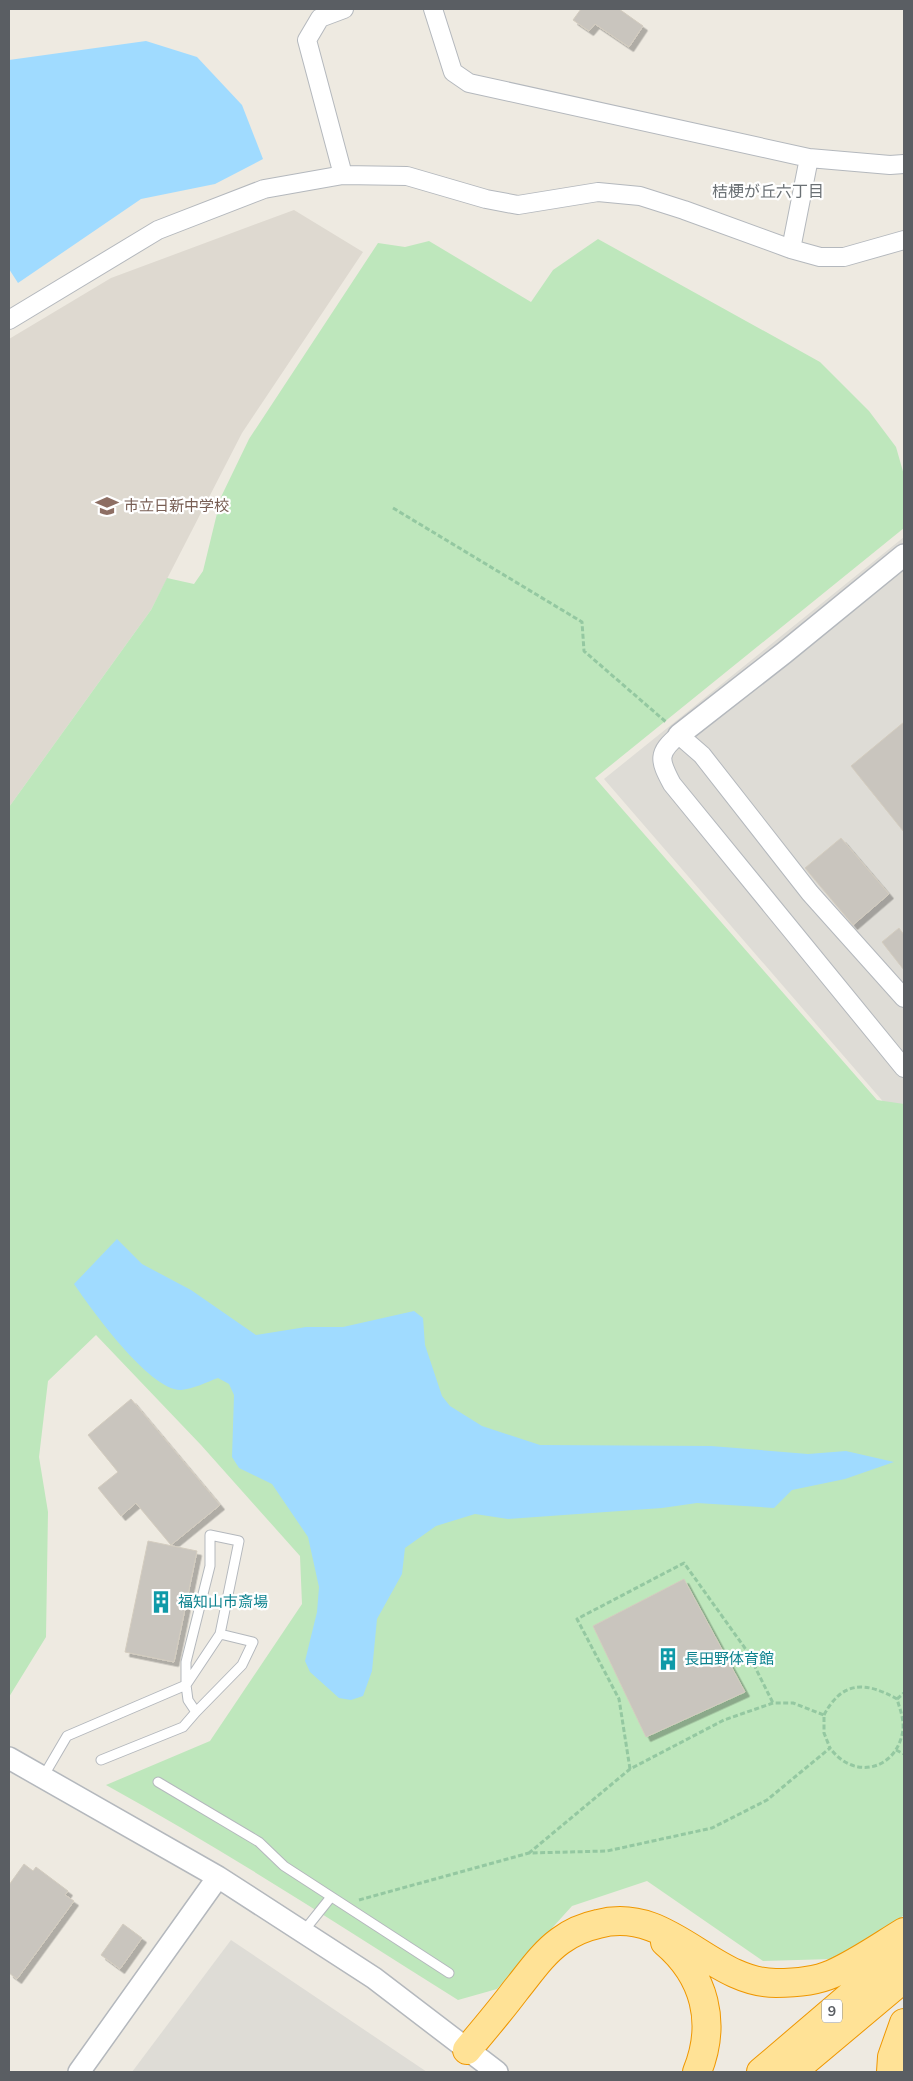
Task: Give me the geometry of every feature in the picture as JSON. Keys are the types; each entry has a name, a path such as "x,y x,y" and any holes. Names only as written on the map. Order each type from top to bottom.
{"highway":[{"path":"467,2050 538,1962 559,1941 581,1928 607,1921 624,1920 643,1923 669,1934 726,1969 750,1979 774,1983 794,1982 831,1975 904,1932"},
{"path":"643,1923 681,1956 697,1979 706,2012 705,2041 697,2072"},
{"name":"9","path":"761,2072 904,1950"},
{"name":"9","path":"792,2072 904,1978"},
{"path":"891,2072 892,2057 904,2023"}],"street":[{"path":"343,175 307,40 320,18 344,9"},
{"path":"433,9 453,72 469,83 809,158 890,165 904,164"},
{"path":"791,249 809,158"},
{"path":"9,320 158,230 264,189 343,175 408,176 486,199 518,205 598,192 640,196 791,249 820,257 844,257 904,240"},
{"path":"904,555 784,653 665,746 662,765 672,784 904,1068"},
{"path":"679,735 702,755 810,893 904,998"},
{"path":"9,1758 218,1877 374,1978 497,2072"},
{"path":"79,2072 218,1877"}],"lane":[{"path":"43,1777 67,1736 186,1685 220,1634 239,1540 210,1535 210,1566 186,1662 186,1685 188,1700 196,1712"},
{"path":"101,1760 183,1727 242,1666 253,1642 220,1634"},
{"path":"158,1782 259,1842 284,1866 450,1973"},
{"path":"303,1932 330,1897"}],"path":[{"path":"394,508 582,622 584,651 659,715 679,735"},
{"path":"630,1769 619,1699 577,1619 684,1563 748,1651 773,1704"},
{"path":"850,1688 867,1688 882,1691 896,1699 902,1716 903,1730 896,1750 884,1763 865,1769 849,1766 836,1757 824,1733 824,1716 832,1700 850,1688"},
{"path":"896,1699 904,1693"},
{"path":"529,1853 630,1769 724,1720 773,1704 793,1703 824,1716"},
{"path":"342,1904 529,1853 607,1851 712,1828 768,1800 830,1748"},
{"path":"896,1750 904,1754"}],"shaded area":[{"name":"市立日新中学校","path":"294,210 363,252 242,433 151,610 9,807 9,339 111,278"},
{"path":"904,537 904,1104 893,1113 604,779"},
{"path":"231,1940 427,2072 132,2072"}],"green space":[{"path":"598,239 820,362 869,411 896,447 904,475 904,528 595,778 877,1100 904,1104 904,1915 892,1925 832,1959 763,1961 647,1881 572,1906 497,1989 458,2000 240,1863 106,1785 210,1741 302,1604 300,1556 201,1445 96,1335 48,1381 39,1457 48,1512 46,1637 9,1697 9,807 151,610 167,578 194,584 203,571 221,497 249,439 378,243 405,247 429,241 531,302 553,270"}],"water":[{"path":"146,41 197,57 242,105 263,159 215,184 141,199 18,283 9,269 9,60"},
{"path":"117,1239 142,1264 191,1290 256,1335 306,1327 343,1327 414,1311 423,1318 425,1345 442,1396 450,1406 482,1426 540,1445 711,1446 808,1454 846,1451 894,1462 845,1479 792,1490 774,1508 697,1503 662,1508 508,1519 475,1514 436,1526 405,1548 402,1574 377,1619 372,1671 363,1696 351,1700 339,1698 310,1672 305,1661 317,1612 319,1587 308,1537 272,1484 239,1468 232,1457 234,1395 229,1384 218,1378 181,1390 168,1387 154,1377 122,1347 74,1284"}],"building":[{"path":"581,9 619,9 643,26 629,47 595,24 589,31 573,20"},
{"path":"904,722 904,832 851,766"},
{"path":"841,838 889,894 853,925 805,868"},
{"path":"899,928 904,935 904,970 882,942"},
{"path":"131,1399 220,1505 171,1545 136,1503 121,1516 98,1488 118,1472 88,1435"},
{"name":"福知山市斎場","path":"148,1541 197,1551 174,1662 125,1652"},
{"name":"長田野体育館","path":"684,1579 745,1692 646,1737 593,1626"},
{"path":"24,1864 33,1871 36,1867 68,1891 65,1895 74,1901 17,1979 9,1973 9,1885"},
{"path":"123,1924 142,1938 120,1969 101,1955"}],"place":[{"name":"市立日新中学校","path":"107,506"},
{"name":"福知山市斎場","path":"161,1602"},
{"name":"長田野体育館","path":"668,1659"}],"district":[{"name":"桔梗が丘六丁目","path":"768,191"}]}
